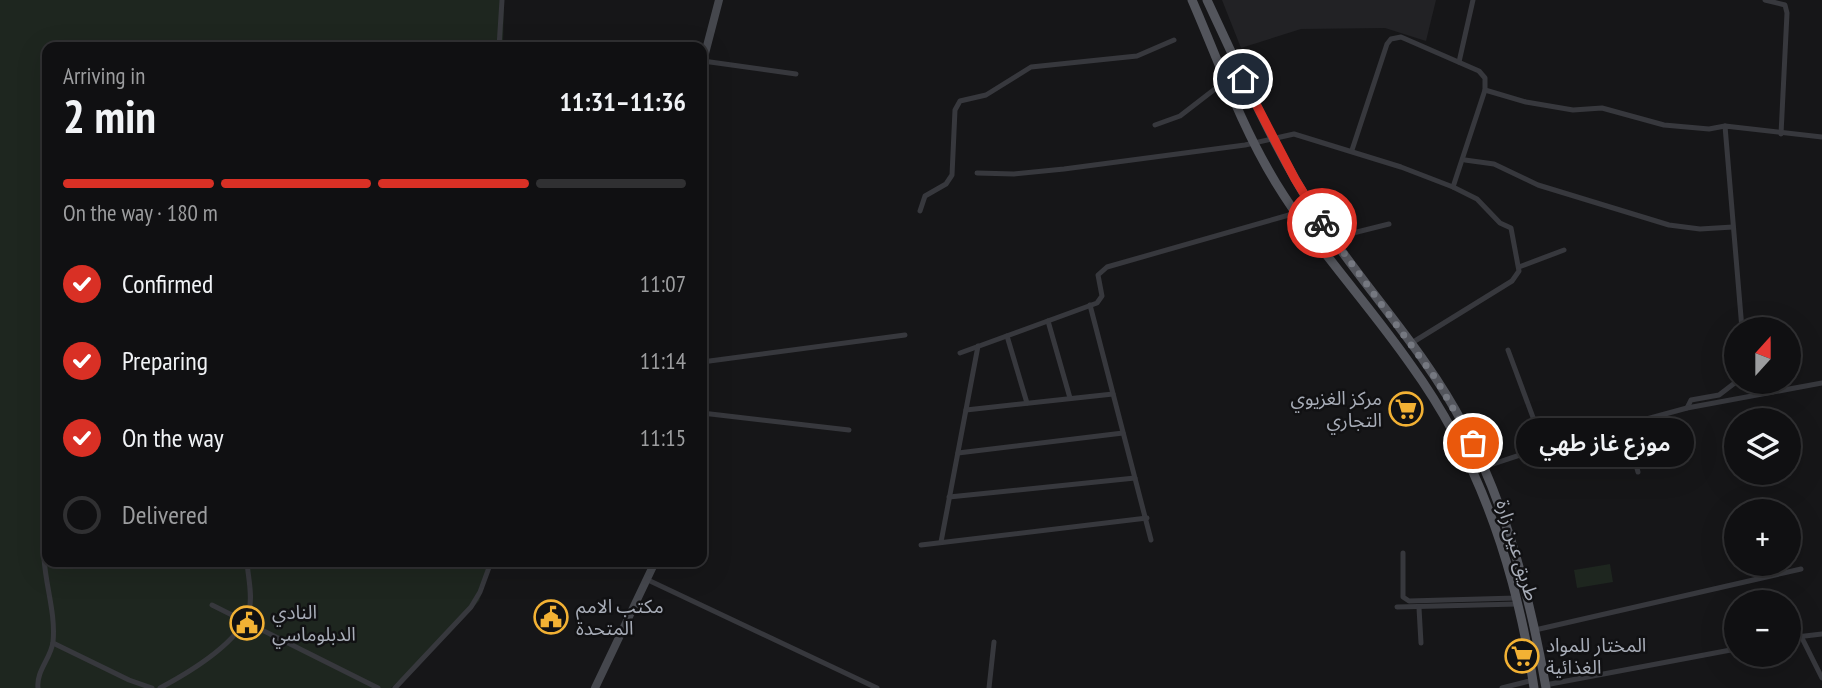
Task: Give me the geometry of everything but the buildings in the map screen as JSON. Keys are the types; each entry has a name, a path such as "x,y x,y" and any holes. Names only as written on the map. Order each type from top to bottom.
{"main road":[{"path":"707,44 719,0"},
{"name":"طريق عين زارة","path":"1192,0 1224,82 1253,143 1296,213 1399,348 1453,429 1488,508 1517,601 1534,684"},
{"name":"طريق عين زارة","path":"1207,0 1273,138 1333,238 1456,411 1484,467 1521,568 1545,687"},
{"path":"1230,95 1241,96 1247,88"},
{"path":"595,688 653,567"}],"street":[{"path":"499,42 502,0"},
{"path":"1459,62 1473,0"},
{"path":"1765,0 1785,5 1792,0"},
{"path":"1781,134 1785,5"},
{"path":"1352,150 1391,38 1401,37 1482,74 1485,90 1465,160 1453,187"},
{"path":"920,211 925,196 946,184 952,176 955,110 958,103 986,95 1031,67 1137,57 1152,53 1174,40"},
{"path":"707,64 796,74"},
{"path":"1154,125 1180,116 1224,82"},
{"path":"1485,90 1526,102 1573,110 1602,108 1664,125 1709,129 1725,126 1822,137"},
{"path":"1725,126 1741,317"},
{"path":"977,173 1014,174 1064,169 1253,143 1294,134 1352,150 1453,187 1477,199 1500,223 1512,229 1519,267 1512,281 1410,344"},
{"path":"1465,160 1494,164 1538,185 1669,225 1700,229 1732,227"},
{"path":"960,353 1090,306 1101,298 1098,275 1103,269 1296,213"},
{"path":"1333,238 1389,224"},
{"path":"1519,267 1564,250"},
{"path":"1090,306 1151,540"},
{"path":"1048,321 1070,398"},
{"path":"707,361 905,335"},
{"path":"1007,336 1027,403"},
{"path":"941,542 978,346"},
{"path":"1508,350 1544,447"},
{"path":"1484,467 1544,447 1687,408 1822,383"},
{"path":"1687,408 1691,400 1724,390"},
{"path":"966,410 1113,394"},
{"path":"707,414 849,430"},
{"path":"1625,425 1638,472"},
{"path":"958,453 1123,433"},
{"path":"949,497 1135,478"},
{"path":"921,545 1147,517"},
{"path":"1403,553 1403,597 1409,601 1517,601"},
{"path":"38,688 37,680 53,643 46,567"},
{"path":"160,688 229,642 244,622 250,606 247,567"},
{"path":"395,688 471,607 489,567"},
{"path":"1535,629 1770,576"},
{"path":"648,580 877,688"},
{"path":"1397,607 1517,601"},
{"path":"212,605 378,688"},
{"path":"1419,608 1421,643"},
{"path":"1822,634 1801,636 1822,678"},
{"path":"989,688 994,642"},
{"path":"53,643 129,680 152,688"},
{"path":"1545,687 1724,651"},
{"path":"1502,688 1534,684"}],"shaded area":[{"path":"0,0 504,0 503,42 42,42 42,567 490,567 479,601 450,633 391,688 0,688"},
{"path":"1222,0 1436,0 1426,41 1385,28 1301,29 1241,48"},
{"path":"1610,564 1613,582 1577,588 1574,570"}],"way so far":[{"path":"1322,223 1436,379 1473,443"}],"place":[{"name":"مركز الغزيوي التجاري","path":"1406,409"},
{"name":"موزع غاز طهي","path":"1473,443"},
{"name":"مكتب الامم المتحدة","path":"551,617"},
{"name":"النادي الدبلوماسي","path":"247,623"},
{"name":"المختار للمواد الغذائية","path":"1522,656"}],"route":[{"path":"1243,79 1295,179 1322,223"}]}
